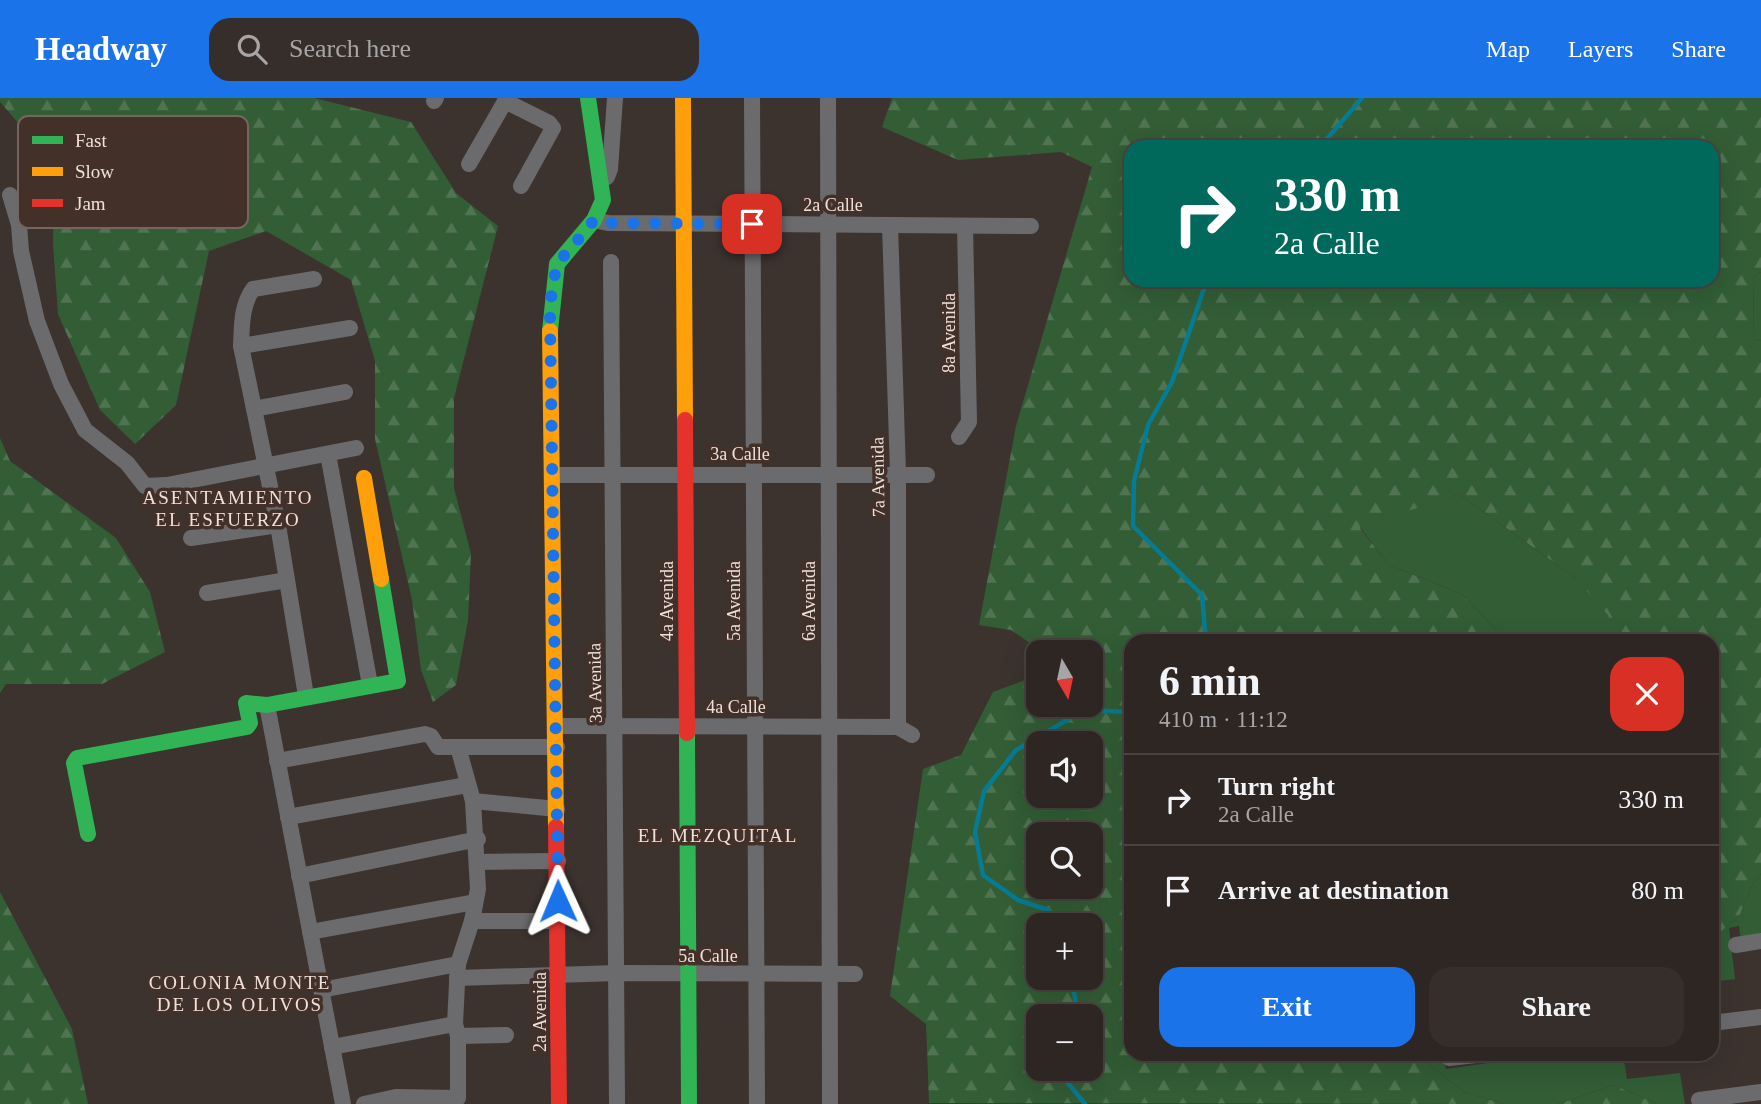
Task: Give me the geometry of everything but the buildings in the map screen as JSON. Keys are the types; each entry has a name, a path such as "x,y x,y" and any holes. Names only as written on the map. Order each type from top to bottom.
{"street":[{"path":"588,98 603,200 594,220"},
{"path":"601,180 607,177 610,169 615,98"},
{"name":"4a Avenida","path":"683,98 689,1104"},
{"name":"5a Avenida","path":"752,98 754,975 757,1104"},
{"name":"6a Avenida","path":"828,98 830,1104"},
{"path":"469,164 506,99 553,128 521,186"},
{"path":"10,195 18,222"},
{"name":"2a Calle","path":"594,220 684,224 1031,226"},
{"name":"2a Avenida","path":"559,1104 560,976 550,312 553,277 559,259 594,220"},
{"name":"7a Avenida","path":"890,225 905,731"},
{"name":"8a Avenida","path":"959,437 969,422 965,226"},
{"path":"19,228 37,321 61,384 85,430 127,463 145,486 167,485 356,448"},
{"name":"3a Avenida","path":"611,262 617,1104"},
{"path":"306,696 278,525 242,346 242,321 246,298 253,289 314,279"},
{"path":"242,346 350,328"},
{"path":"254,409 345,392"},
{"path":"328,454 370,685"},
{"name":"3a Calle","path":"553,475 927,475"},
{"path":"88,834 74,762 77,758 247,727 250,723 246,703 267,705 399,680 364,478"},
{"path":"191,538 278,525"},
{"path":"207,593 287,580"},
{"path":"267,705 343,1104"},
{"name":"4a Calle","path":"557,726 829,726 905,731"},
{"path":"277,761 425,734 431,736 438,747 557,747"},
{"path":"364,1104 458,1098 458,971 478,889 478,839 473,801 458,747"},
{"path":"288,817 467,785"},
{"path":"473,801 558,809"},
{"path":"299,876 478,839"},
{"path":"477,862 558,861"},
{"path":"310,932 475,902"},
{"path":"472,921 559,921"},
{"path":"1736,945 1761,941"},
{"name":"5a Calle","path":"321,990 458,971 560,976 617,973 855,974"},
{"path":"1719,1022 1761,1017"},
{"path":"332,1047 456,1030 506,1035"},
{"path":"1699,1100 1761,1092"}],"green space":[{"path":"0,98 314,98 411,122 456,193 498,226 454,398 454,488 471,554 468,620 456,685 433,702 421,670 412,600 375,439 375,361 351,280 266,231 209,251 176,405 135,444 100,410 58,314 53,228 248,228 248,116 18,116 18,123 0,102"},
{"path":"892,98 1761,98 1761,272 1753,277 1754,339 1761,341 1761,874 1753,883 1740,915 1719,934 1719,634 1610,634 1612,631 1575,578 1459,494 1360,528 1389,565 1462,594 1500,634 1124,634 1124,1061 1421,1061 1464,1092 1505,1104 929,1103 926,1024 890,996 923,769 961,755 993,692 1025,680 1026,676 1026,718 1103,717 1103,640 1026,640 1011,630 979,625 1016,426 1092,167 1061,152 958,160 882,127"},
{"path":"1761,272 1761,341 1754,339 1753,277"},
{"path":"0,438 10,461 116,538 150,592 165,652 102,684 6,684 0,693"},
{"path":"1459,494 1575,578 1608,615 1613,631 1611,634 1500,634 1462,594 1389,565 1360,527"},
{"path":"1761,874 1761,939 1741,942 1739,926 1729,928 1735,979 1719,981 1719,934 1740,915 1753,883"},
{"path":"0,892 72,1029 88,1104 0,1104"},
{"path":"1421,1061 1444,1061 1446,1069 1503,1061 1624,1061 1627,1079 1680,1073 1685,1104 1658,1104 1614,1085 1558,1104 1505,1104 1464,1092"},
{"path":"1614,1085 1658,1104 1558,1104"}],"waterway":[{"path":"1326,140 1362,98"},
{"path":"1205,287 1172,382 1148,425 1134,481 1133,526 1202,595 1205,634"},
{"path":"1049,913 1048,910 1018,900 983,875 975,832 984,791 1016,750 1084,710 1124,712"},
{"path":"1073,990 1076,1004"},
{"path":"1068,1081 1085,1104"}],"traffic: fast":[{"path":"550,331 557,264 594,220 603,200 588,98"},
{"path":"88,834 74,763 77,758 247,727 250,723 246,703 267,705 398,681 381,579"},
{"path":"687,733 689,1104"}],"traffic: slow":[{"path":"683,98 685,420"},
{"path":"550,331 556,827"},
{"path":"364,478 381,579"}],"traffic: jam":[{"path":"685,420 687,733"},
{"path":"556,827 559,1104"}],"district":[{"name":"ASENTAMIENTO EL ESFUERZO","path":"228,508"},
{"name":"EL MEZQUITAL","path":"718,835"},
{"name":"COLONIA MONTE DE LOS OLIVOS","path":"240,993"}],"route":[{"path":"558,901 550,312 555,269 559,259 594,220 608,223 752,224"}]}
